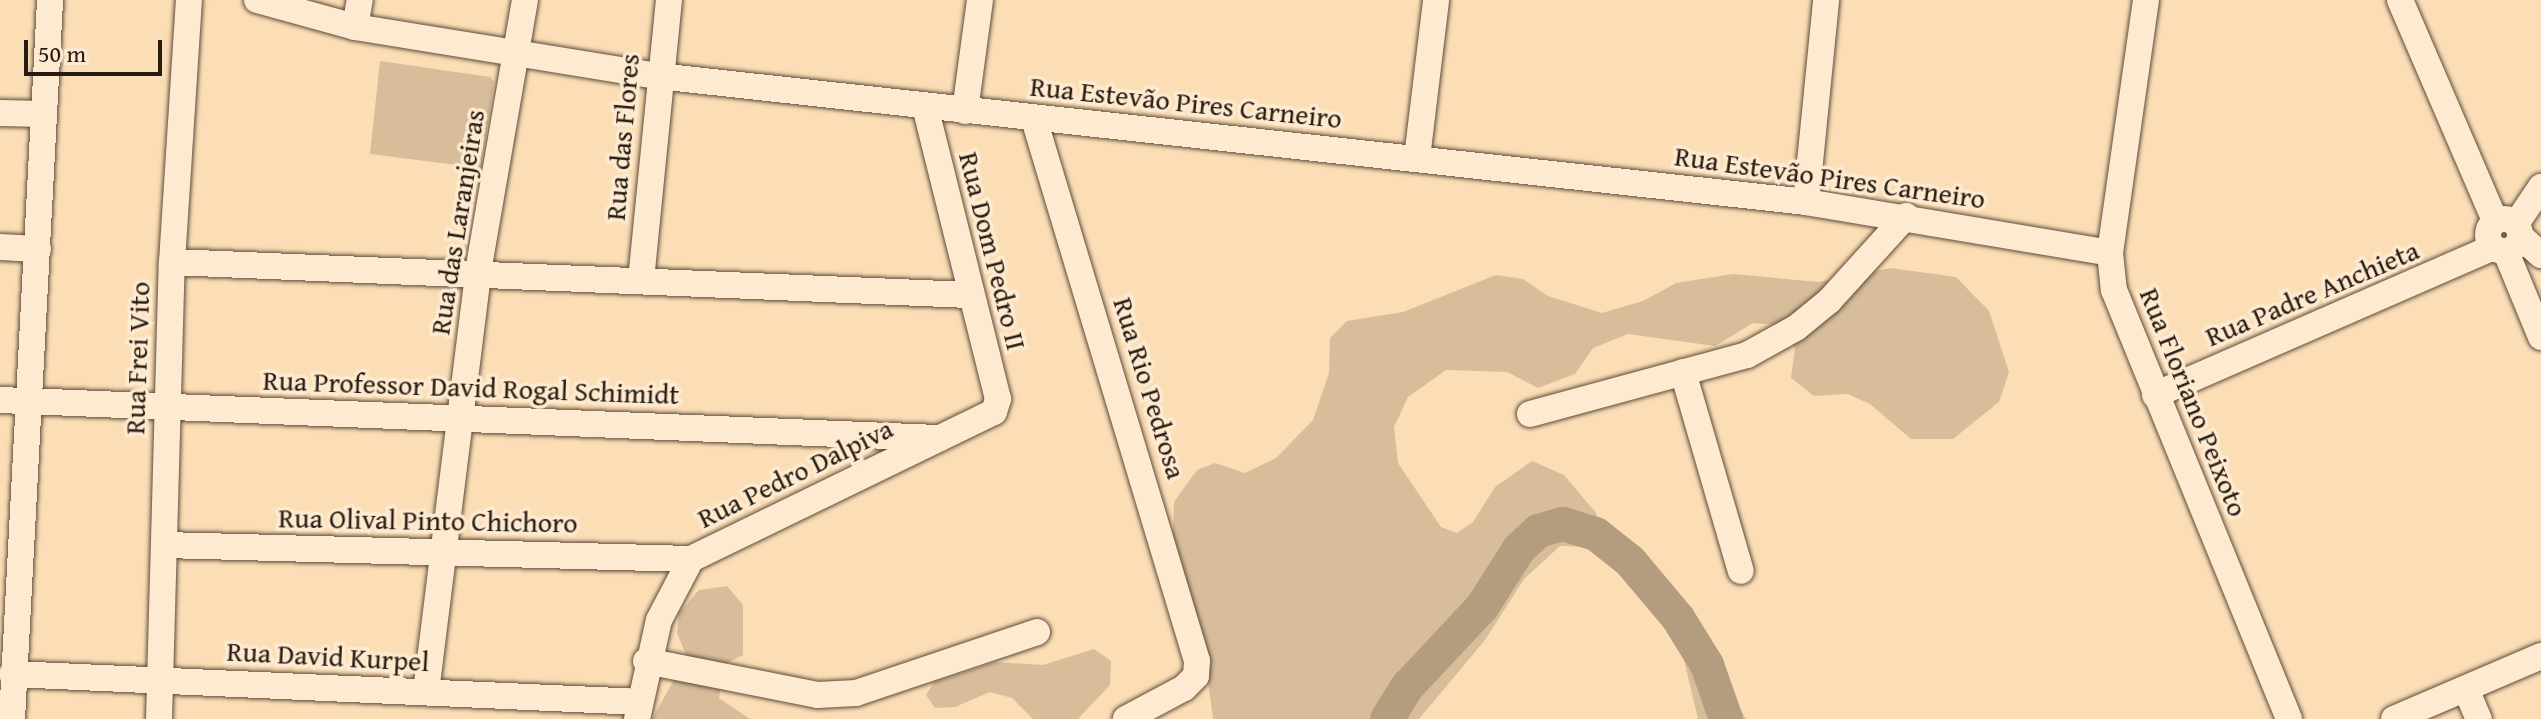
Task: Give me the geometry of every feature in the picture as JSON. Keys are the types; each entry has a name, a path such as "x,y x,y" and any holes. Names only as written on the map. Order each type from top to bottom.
{"street":[{"path":"12,719 50,0"},
{"name":"Rua Frei Vito","path":"159,719 172,262 189,0"},
{"name":"Rua Estevão Pires Carneiro","path":"257,0 355,27 658,76 1806,202 1906,216 2110,253"},
{"path":"355,27 360,0"},
{"name":"Rua das Laranjeiras","path":"426,692 478,272 525,0"},
{"name":"Rua das Flores","path":"641,280 658,76 669,0"},
{"name":"Rua Dom Pedro II","path":"965,111 980,0"},
{"path":"1417,158 1436,0"},
{"path":"1806,202 1826,0"},
{"name":"Rua Floriano Peixoto","path":"2146,0 2110,253 2114,290 2289,719"},
{"path":"2400,0 2506,236 2541,337"},
{"name":"Rua Dom Pedro II","path":"925,106 969,295 998,399 994,412"},
{"path":"0,113 44,114"},
{"name":"Rua Rio Pedrosa","path":"1034,119 1197,661 1196,676 1126,719"},
{"path":"2506,236 2541,187"},
{"path":"1530,414 1747,355 1796,328 1829,301 1906,216"},
{"path":"2506,236 2541,255"},
{"name":"Rua Padre Anchieta","path":"2155,395 2506,236"},
{"path":"0,247 38,249"},
{"path":"172,262 478,272 969,295"},
{"path":"1683,372 1741,571"},
{"name":"Rua Professor David Rogal Schimidt","path":"0,400 939,438"},
{"name":"Rua Pedro Dalpiva","path":"638,711 646,661 659,620 691,559 994,412"},
{"name":"Rua Olival Pinto Chichoro","path":"164,545 691,559"},
{"path":"646,661 818,695 856,693 1037,632"},
{"path":"2394,719 2541,656"},
{"name":"Rua David Kurpel","path":"12,674 426,692 638,711"},
{"path":"2466,689 2479,719"}],"shaded area":[{"path":"380,61 490,77 494,82 481,168 370,154"},
{"path":"1891,268 1956,277 1989,311 2009,372 1999,402 1953,439 1911,439 1870,404 1848,394 1814,396 1791,378 1795,348 1777,325 1753,323 1715,346 1628,334 1593,348 1575,374 1538,388 1507,372 1446,370 1408,397 1394,427 1398,463 1441,527 1457,533 1473,522 1495,487 1532,461 1564,475 1596,513 1604,533 1592,547 1560,546 1524,579 1485,640 1419,719 1213,719 1205,657 1173,536 1174,502 1197,470 1215,463 1245,473 1276,458 1313,420 1329,373 1330,338 1347,321 1403,312 1496,275 1523,279 1548,296 1602,313 1643,301 1676,283 1733,274 1819,282"},
{"path":"727,586 743,605 743,655 725,664 719,698 750,719 652,719 687,657 677,633 679,613 699,590"},
{"path":"1690,648 1709,656 1746,719 1698,719 1684,660"},
{"path":"1094,649 1111,661 1110,685 1078,719 1033,719 1012,698 990,692 955,707 935,708 926,695 934,682 996,662 1043,665"}],"waterway":[{"path":"1387,719 1408,686 1482,607 1519,549 1538,531 1563,524 1596,534 1630,561 1678,618 1707,665 1726,719"}]}
